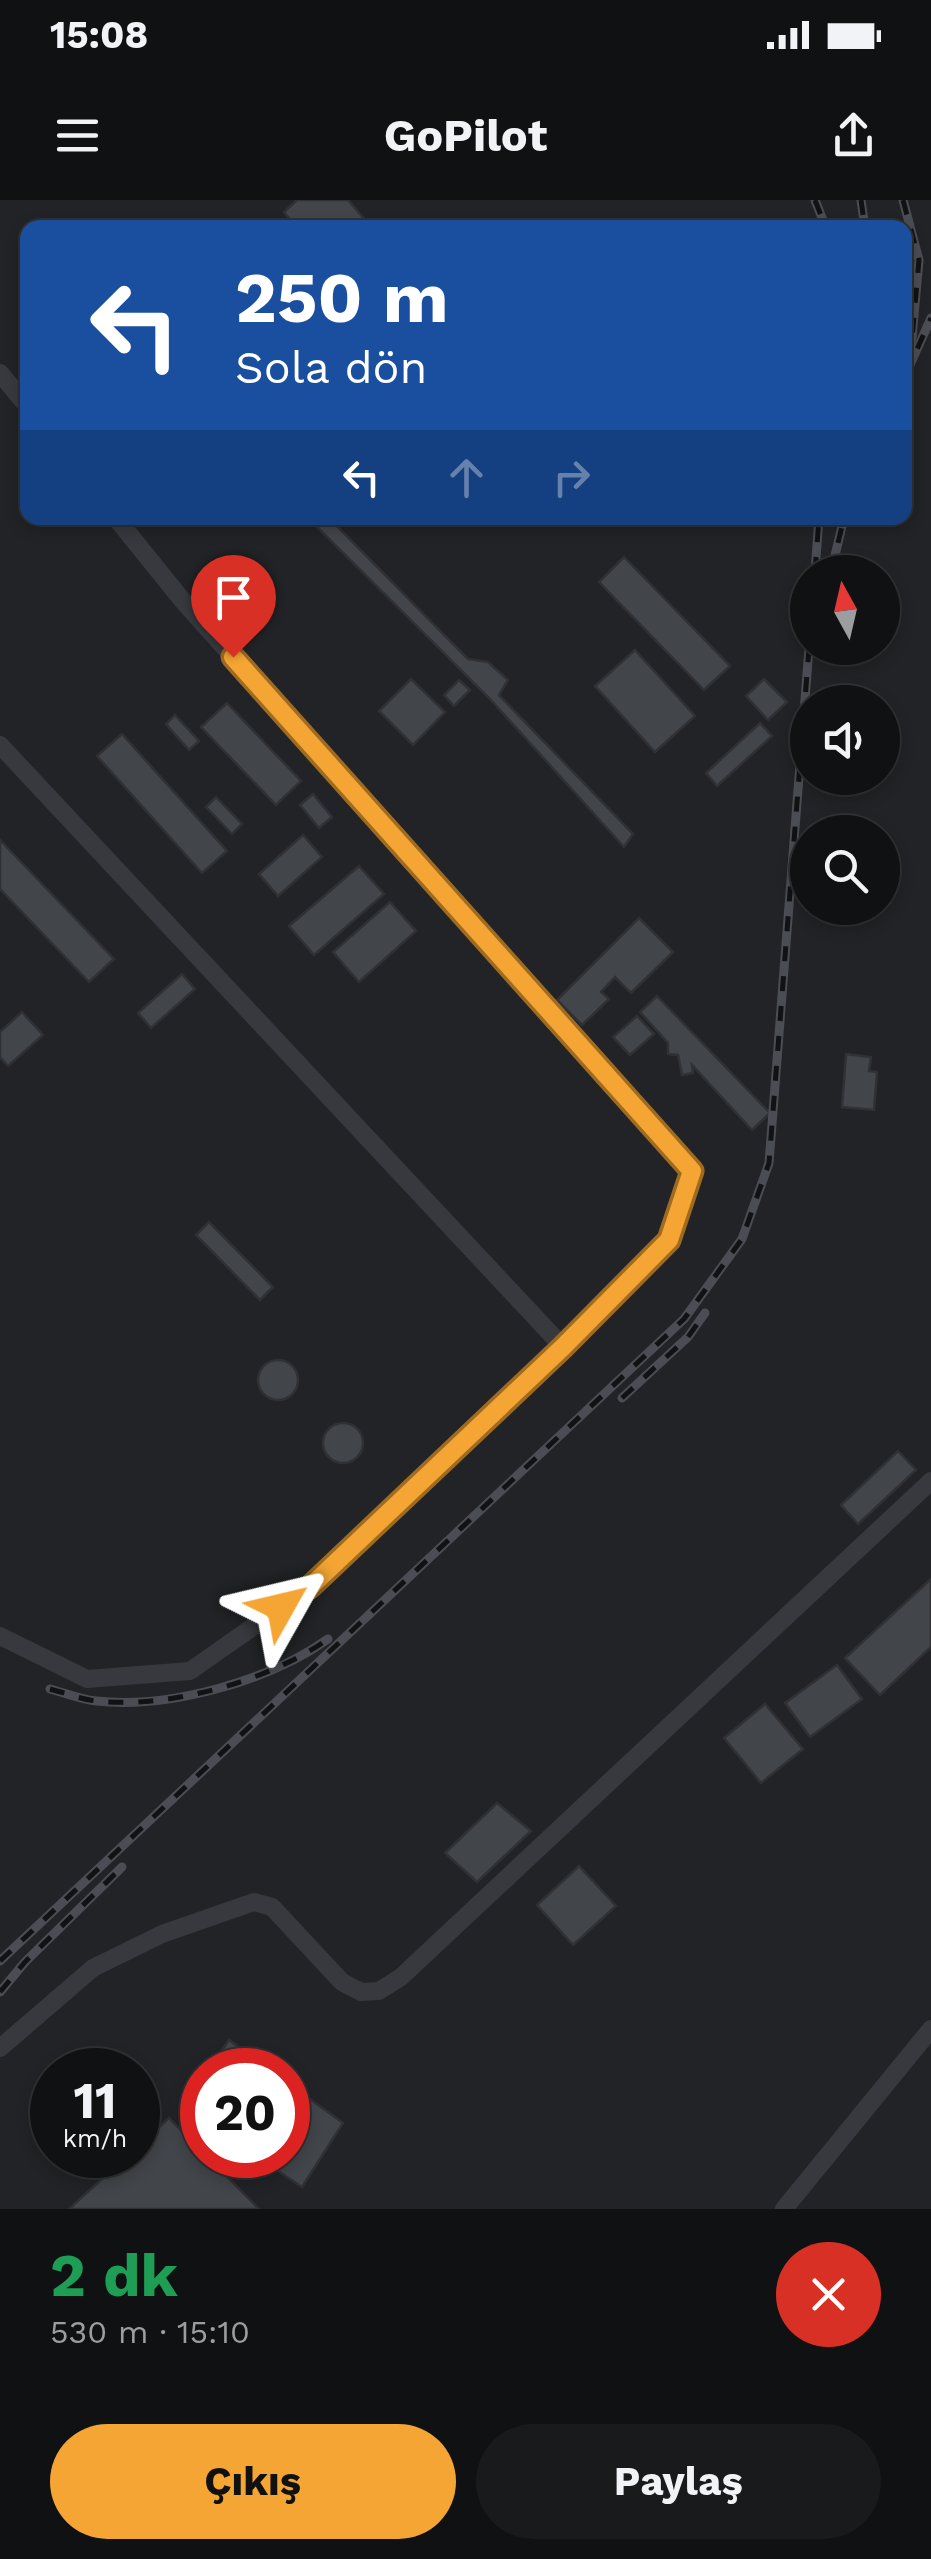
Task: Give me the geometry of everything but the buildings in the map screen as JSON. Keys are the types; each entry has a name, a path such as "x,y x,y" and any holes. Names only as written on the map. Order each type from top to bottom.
{"street":[{"path":"0,372 20,397"},
{"path":"0,1636 87,1679 190,1671 311,1586 563,1347 669,1240 692,1171 182,601 122,525"},
{"path":"0,745 563,1347"},
{"path":"0,2048 92,1968 162,1934 254,1902 272,1907 342,1982 360,1992 378,1991 402,1978 931,1480"},
{"path":"784,2209 931,2029"}],"shaded area":[{"path":"0,200 931,200 931,2209 0,2209"}],"railway":[{"path":"815,200 823,220"},
{"path":"861,200 864,220"},
{"path":"903,200 908,220"},
{"path":"912,234 919,260 912,338"},
{"path":"912,360 931,318"},
{"path":"816,555 818,525"},
{"path":"835,555 842,525"},
{"path":"0,1961 684,1319 742,1239 769,1163 808,665"},
{"path":"622,1398 688,1337 705,1313"},
{"path":"50,1689 96,1701 155,1701 186,1696 277,1668 328,1639"},
{"path":"0,1992 25,1962 122,1867"}],"route":[{"path":"233,657 692,1171 669,1240 563,1347 311,1586 281,1607"}]}
